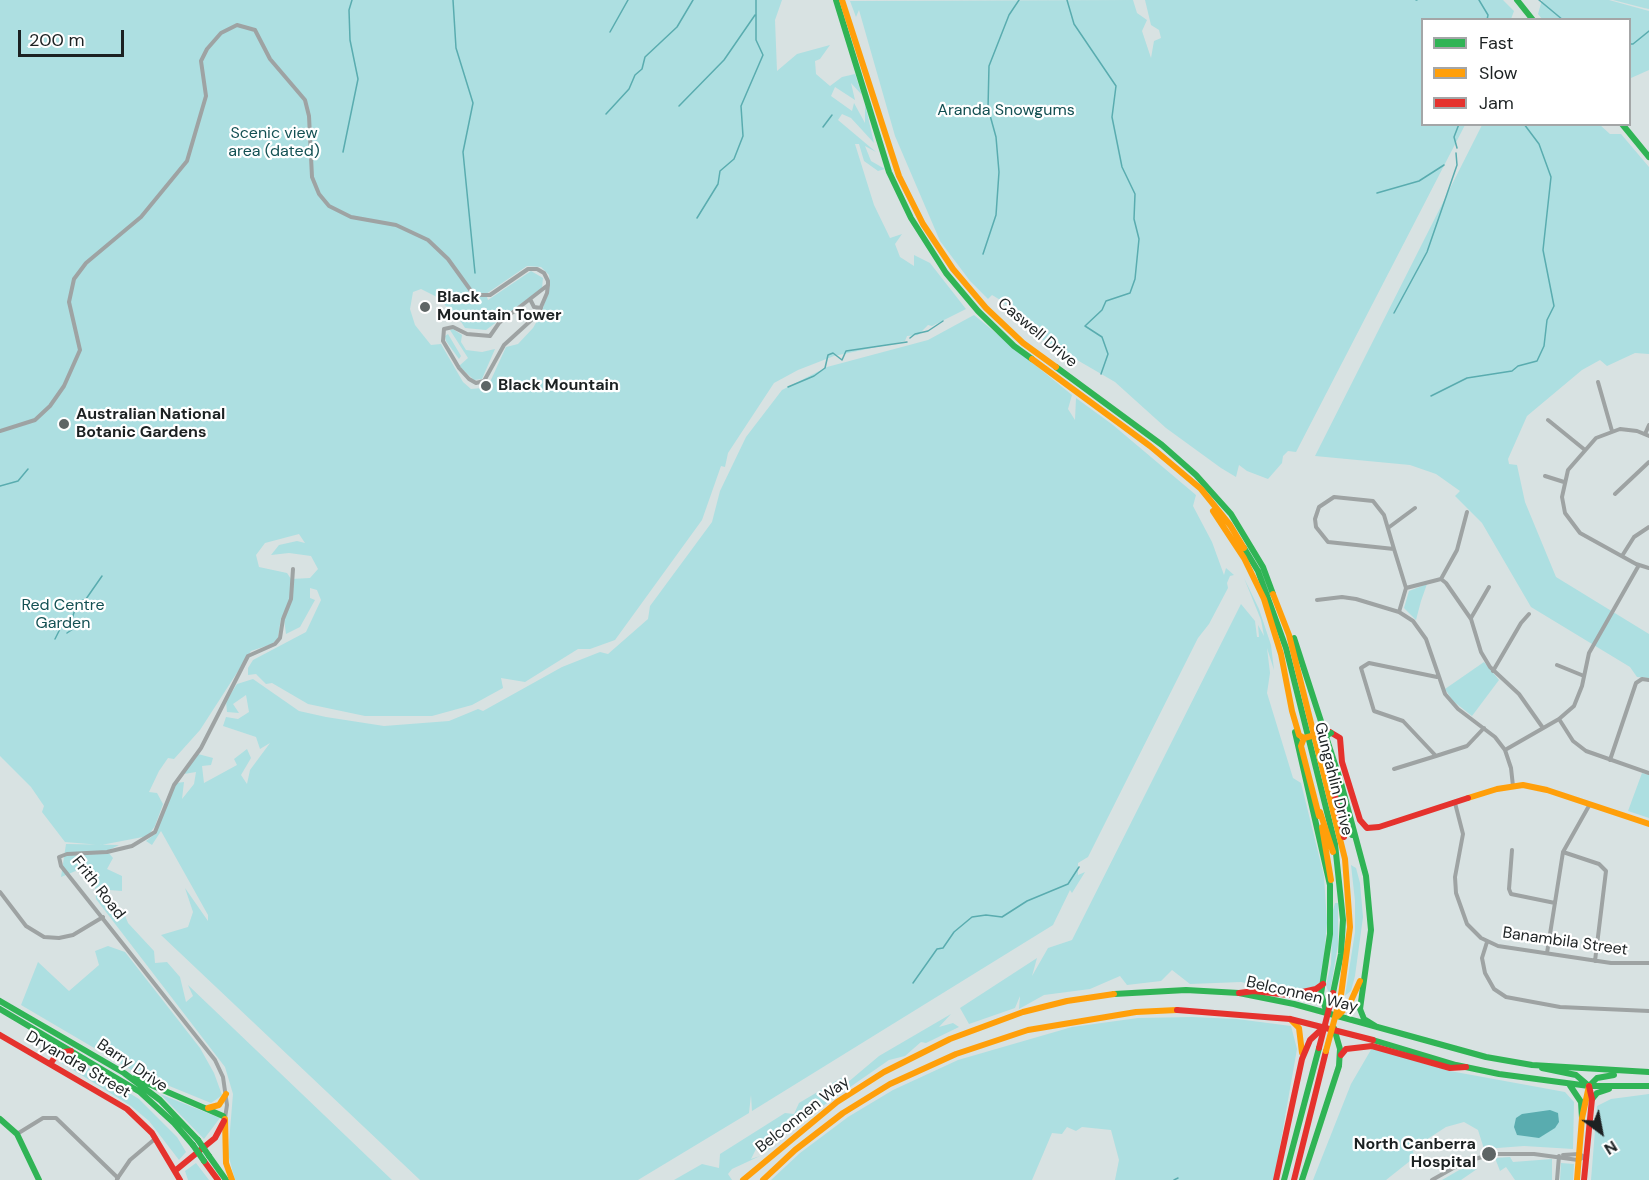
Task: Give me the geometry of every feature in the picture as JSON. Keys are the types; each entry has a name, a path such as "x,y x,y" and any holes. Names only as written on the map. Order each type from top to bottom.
{"main road":[{"name":"Caswell Drive","path":"836,0 889,172 927,246 957,286 990,323 1064,385 1134,435"},
{"name":"Caswell Drive","path":"842,0 887,144 923,224 953,269 986,308 1018,338 1167,449 1202,481 1231,514 1263,567"},
{"path":"1517,0 1531,18"},
{"path":"1624,126 1649,156"},
{"path":"1134,435 1189,483 1227,529 1258,584 1283,662 1299,735 1305,738 1326,734 1340,738 1342,762 1361,822 1366,827 1374,828 1513,786 1537,787 1649,824"},
{"name":"Gungahlin Drive","path":"1134,435 1201,489 1230,525 1258,571 1286,648 1332,827 1339,873 1342,929 1337,994"},
{"path":"1263,567 1282,604 1306,673 1343,791 1366,876 1371,930 1360,1012 1365,1020 1377,1027"},
{"name":"Gungahlin Drive","path":"1263,567 1289,635 1342,844 1349,892 1349,946 1294,1180"},
{"path":"1283,662 1289,706 1330,885 1330,934 1321,998 1332,1025 1340,1056"},
{"path":"1326,734 1322,744 1366,876"},
{"path":"1305,738 1301,746 1339,873"},
{"path":"1328,763 1344,834 1350,879 1349,892"},
{"path":"1312,786 1332,878 1330,885"},
{"path":"1332,1025 1347,1007 1364,973"},
{"path":"1323,985 1327,997 1336,1003 1347,1002 1355,992"},
{"path":"1239,993 1254,991 1289,995 1316,989 1323,985"},
{"name":"Belconnen Way","path":"745,1180 837,1102 884,1072 950,1039 1023,1012 1067,1001 1135,991 1186,990 1239,993 1327,1013 1449,1048 1532,1065 1649,1072"},
{"name":"Barry Drive","path":"0,1001 124,1073 160,1100 226,1180"},
{"name":"Barry Drive","path":"0,1009 140,1092 195,1143"},
{"name":"Belconnen Way","path":"763,1180 795,1150 843,1113 890,1084 956,1054 1028,1030 1136,1012 1192,1009 1332,1025 1466,1067 1569,1084 1612,1088 1649,1086"},
{"path":"1290,1019 1300,1030 1302,1059"},
{"path":"1276,1180 1302,1059 1308,1044 1325,1026"},
{"name":"Dryandra Street","path":"0,1035 127,1109 156,1138 180,1180"},
{"path":"50,1064 54,1053 53,1040"},
{"path":"1308,1044 1316,1040 1327,1040 1334,1045 1340,1056"},
{"path":"1302,1180 1340,1056 1346,1049 1372,1046 1450,1068 1466,1067"},
{"name":"Gungahlin Drive","path":"1284,1180 1323,1049"},
{"path":"50,1064 59,1053 71,1051"},
{"path":"1532,1065 1552,1072 1576,1075 1589,1086 1592,1099 1577,1180"},
{"path":"1582,1118 1589,1086 1597,1078 1626,1072"},
{"path":"124,1073 207,1108 224,1118 226,1162 232,1180"},
{"path":"1569,1084 1581,1102 1581,1157 1584,1180"},
{"path":"1592,1099 1602,1090 1612,1088"},
{"path":"207,1108 218,1106 226,1094"},
{"name":"Frith Road","path":"176,1170 207,1145 224,1118"},
{"path":"0,1119 17,1134 39,1180"},
{"name":"Barry Drive","path":"207,1158 218,1180"}],"street":[{"path":"0,431 35,420 50,406 64,386 80,350 78,333 69,302 74,279 86,263 141,217 187,161 206,96 200,66 203,56 221,33 237,25 255,30 270,59 305,100 309,116 312,177 319,195 330,206 351,217 407,228 428,240 448,259 474,295 490,295 528,269 537,269 544,273 548,285 542,307 504,345 484,381 476,383 465,375 443,341 444,329 453,327 467,334 487,337 499,323 548,285"},
{"path":"532,298 534,307 542,307"},
{"path":"532,298 542,307"},
{"path":"1598,382 1612,431"},
{"path":"1548,420 1584,450"},
{"path":"1649,425 1647,435 1628,429 1612,431 1596,438 1570,467 1564,482 1563,505 1574,527 1622,557 1649,568"},
{"path":"1615,494 1649,462"},
{"path":"1545,476 1564,482"},
{"path":"1394,549 1332,544 1321,537 1315,519 1319,507 1329,499 1365,498 1381,509 1388,528 1406,588 1399,612"},
{"path":"1388,528 1415,508"},
{"path":"1406,588 1441,579 1457,550 1467,512"},
{"path":"1622,557 1630,541 1649,527"},
{"path":"1504,750 1559,719 1576,702 1592,645 1639,565"},
{"name":"Frith Road","path":"224,1118 226,1094 224,1077 215,1060 61,866 59,857 67,854 107,852 132,846 155,832 174,785 201,748 248,656 275,644 280,638 283,619 291,598 292,569"},
{"path":"1441,579 1470,619 1481,652 1493,671 1519,694 1543,728"},
{"path":"1470,619 1489,587"},
{"path":"1317,600 1347,597 1399,612 1421,631 1437,677 1452,704 1484,728 1504,750 1511,768 1513,786"},
{"path":"1493,671 1521,623 1529,614"},
{"path":"1436,756 1403,721 1374,711 1361,668 1369,663 1437,677"},
{"path":"1557,665 1584,676"},
{"path":"1610,760 1636,683 1642,679 1649,680"},
{"path":"1559,719 1579,747 1649,773"},
{"path":"1394,769 1467,746 1484,728"},
{"name":"Banambila Street","path":"1455,802 1463,834 1455,877 1456,892 1467,924 1487,942 1595,961 1622,964 1649,963"},
{"path":"1547,953 1563,852 1590,804"},
{"path":"1512,850 1509,886 1511,894 1555,903"},
{"path":"1563,852 1599,864 1606,871 1595,961"},
{"path":"0,892 26,926 44,937 59,938 73,935 103,917"},
{"path":"1487,942 1482,958 1485,973 1494,989 1506,997 1560,1007 1649,1011"},
{"path":"17,1134 43,1118 56,1118 118,1179 130,1160 156,1138"},
{"path":"1432,1180 1457,1165 1485,1155 1511,1153 1581,1157"},
{"path":"1557,1180 1559,1156"}],"green space":[{"path":"0,0 782,0 775,20 777,71 797,54 830,45 820,59 815,61 816,74 830,86 842,77 855,74 862,95 851,83 855,100 835,87 831,96 852,111 854,103 865,123 865,104 874,143 851,118 842,114 838,120 876,152 865,146 871,161 885,169 878,171 864,161 859,144 855,144 874,205 890,238 902,234 895,244 900,257 914,266 914,255 930,263 966,309 932,326 928,325 918,335 907,336 905,341 834,356 798,370 774,383 728,453 725,467 721,466 702,520 615,640 590,649 578,649 525,682 501,678 503,688 472,705 432,716 365,716 308,704 272,683 266,684 256,674 248,675 248,668 253,660 306,632 321,600 317,590 310,588 310,598 315,600 300,627 286,634 284,619 287,611 281,618 278,638 272,644 251,651 200,730 174,759 168,758 159,771 149,792 157,793 163,804 155,826 148,836 101,845 65,842 42,812 44,806 31,787 0,756","holes":["527,266 541,267 549,275 550,286 541,314 533,328 518,344 506,347 490,382 482,388 471,389 463,382 441,344 431,345 415,325 410,309 413,292 421,289 435,296 458,317 465,328 486,330 542,288 543,278 531,271 488,300 486,294","299,534 305,543 297,541 279,545 271,555 289,553 311,556 318,569 310,578 291,579 287,573 259,567 256,555 265,543"]},
{"name":"Aranda Snowgums","path":"1133,0 1137,13 1147,20 1142,31 1151,58 1154,41 1161,38 1159,30 1151,25 1145,0 1503,0 1514,11 1511,18 1421,18 1421,126 1464,126 1296,452 1288,451 1283,456 1282,463 1268,479 1247,471 1239,465 1236,477 1221,468 1166,428 1115,382 1041,339 1002,301 992,295 988,299 970,281 940,241 895,136 859,10 856,17 850,1"},
{"path":"1542,0 1609,0 1649,11 1649,70 1631,78 1631,18 1541,18 1538,14"},
{"path":"1613,0 1649,0 1649,9 1644,8"},
{"path":"1481,126 1601,126 1610,134 1621,134 1649,167 1649,354 1635,353 1607,366 1600,360 1582,370 1527,416 1508,459 1509,464 1517,465 1525,502 1556,577 1649,634 1649,678 1637,677 1630,667 1531,607 1482,523 1455,496 1460,491 1436,474 1410,465 1315,456"},
{"path":"974,315 1072,395 1068,409 1075,420 1076,398 1113,425 1196,495 1193,506 1212,542 1224,575 1226,568 1234,575 1230,576 1227,583 1228,588 1209,624 1198,638 1088,857 1078,863 1078,875 1085,872 1072,893 1070,890 1053,925 752,1111 751,1095 749,1113 638,1180 420,1180 161,935 188,927 193,912 185,888 208,921 208,915 161,831 152,845 146,841 155,834 176,783 184,782 182,799 194,784 196,772 184,774 198,754 213,758 211,765 202,766 204,783 237,765 234,759 247,749 251,758 241,775 247,784 250,770 270,743 260,749 256,737 223,726 226,717 238,719 249,712 246,695 233,704 239,713 227,712 226,701 237,684 253,679 299,711 326,717 384,726 449,721 478,709 483,711 562,667 600,652 608,654 648,619 650,606 712,522 720,491 746,437 782,390 827,367 928,340"},
{"path":"453,329 462,335 461,342 466,350 482,352 495,349 482,379 474,380 459,366 468,358 450,330"},
{"path":"448,334 461,356 459,359 446,341 445,336"},
{"path":"1244,578 1259,609 1271,645 1274,670 1267,648 1270,673 1267,693 1293,778 1301,783 1324,876 1327,923 1322,979 1316,987 1288,993 1241,982 1190,984 1172,970 1161,981 1127,985 1120,976 1090,989 1044,995 1019,1009 1020,996 1015,1008 969,1024 960,1008 1037,958 1032,976 1048,948 1072,940 1241,604 1255,621 1257,637 1259,637 1258,625 1264,636 1261,620"},
{"path":"1427,584 1416,620 1404,608 1409,591"},
{"path":"1484,662 1499,680 1472,716 1453,701 1445,689"},
{"path":"1642,773 1649,775 1649,818 1628,811"},
{"path":"66,844 119,845 107,851 113,858 107,869 122,876 122,891 109,890 111,906 124,913 128,923 154,951 155,963 167,962 180,977 186,1002 193,996 188,985 392,1180 235,1180 228,1154 233,1094 225,1067 96,899 95,887 86,878 83,868 61,877"},
{"path":"1351,865 1356,868 1360,883 1363,917 1355,976 1351,991 1345,996 1355,932 1355,901"},
{"path":"1335,903 1338,903 1338,945 1330,992 1345,996 1342,998 1329,994 1326,985 1331,964"},
{"path":"108,946 125,952 200,1048 214,1073 222,1095 217,1099 211,1103 135,1072 21,1005 38,962 69,991 99,965 95,951"},
{"path":"1319,990 1320,1005 1290,998 1290,997"},
{"path":"951,1014 939,1027 953,1023 959,1027 926,1043 921,1042 905,1056 889,1060 807,1117 766,1152 757,1147 751,1159 760,1156 732,1169 728,1174 732,1180 674,1180 702,1164 719,1168 720,1154 785,1113 794,1114 799,1103 841,1078 847,1083 879,1056"},
{"path":"1138,1018 1237,1019 1291,1026 1297,1049 1274,1180 1115,1180 1119,1160 1111,1130 1082,1127 1076,1131 1067,1127 1062,1134 1052,1133 1032,1180 771,1180 800,1153 848,1117 893,1090 958,1060 1072,1027"},
{"path":"1372,1048 1450,1071 1565,1092 1574,1102 1573,1149 1524,1146 1484,1149 1478,1130 1464,1122 1446,1127 1412,1149 1415,1157 1386,1180 1313,1180 1351,1084"},
{"path":"66,1054 139,1099 177,1137 186,1152 179,1160 149,1121 131,1106 57,1060"},
{"path":"160,1094 220,1118 204,1139"},
{"path":"1649,1094 1649,1180 1591,1180 1597,1106 1611,1099"},
{"path":"1510,1157 1513,1162 1552,1159 1552,1180 1515,1180 1506,1167 1500,1171 1495,1158"},
{"path":"1473,1162 1477,1169 1461,1180 1442,1180"},
{"path":"196,1163 209,1180 188,1180 185,1171"},
{"path":"1561,1163 1574,1164 1573,1180 1560,1180"}],"shaded area":[{"path":"1550,1110 1558,1113 1559,1122 1555,1128 1539,1138 1517,1135 1514,1127 1516,1118 1522,1114"}],"waterway":[{"path":"343,152 358,79 350,40 349,10 352,0"},
{"path":"453,0 456,48 473,103 463,152 475,273"},
{"path":"610,32 628,0"},
{"path":"606,114 629,89 635,75 642,69 645,57 677,27 693,0"},
{"path":"697,218 718,184 720,171 734,159 743,136 741,106 763,55 756,40 756,0"},
{"path":"983,254 996,215 999,172 996,137 988,108 989,66 1009,15 1019,0"},
{"path":"1067,0 1074,24 1116,86 1112,117 1122,167 1135,194 1134,219 1139,239 1135,279 1130,293 1106,301 1102,310 1085,326 1102,337 1108,354 1101,374"},
{"path":"1479,0 1488,15 1487,18"},
{"path":"1539,0 1561,18"},
{"path":"679,106 724,60 755,15"},
{"path":"1631,44 1649,31"},
{"path":"823,127 832,115"},
{"path":"1457,148 1454,137 1458,126"},
{"path":"1431,396 1467,378 1512,371 1518,366 1537,361 1544,346 1547,320 1554,306 1543,250 1551,177 1539,144 1526,126"},
{"path":"1394,313 1427,252 1457,165 1456,153"},
{"path":"1377,193 1419,181 1444,165"},
{"path":"910,338 915,334 928,331 943,321"},
{"path":"788,387 814,376 825,368 828,355 833,353 842,360 846,351 907,342"},
{"path":"0,486 18,481 28,469"},
{"path":"55,639 61,627 71,622 77,603 86,599 102,576"},
{"path":"67,633 85,621"},
{"path":"913,983 937,949 943,948 954,932 972,917 986,915 1002,917 1027,901 1068,884 1079,867"},
{"path":"1174,1180 1178,1178"}],"traffic: fast":[{"path":"836,0 889,172 911,218 946,273 978,311 1014,346 1032,359"},
{"path":"1517,0 1531,18"},
{"path":"1624,126 1649,157"},
{"path":"1056,367 1162,445 1196,475 1231,514 1263,567 1273,594"},
{"path":"1244,548 1258,571 1286,648 1335,844 1343,920 1341,954 1333,993"},
{"path":"1294,638 1341,783 1366,876 1371,930 1360,1009 1364,1019 1377,1027"},
{"path":"1295,732 1330,885 1330,934 1321,994 1327,1013"},
{"path":"1324,737 1331,733"},
{"path":"1335,784 1352,835"},
{"path":"1114,994 1186,990 1239,993 1294,1004 1486,1057 1532,1065 1649,1072"},
{"path":"0,1001 124,1073 160,1100 198,1140"},
{"path":"0,1009 140,1092 174,1123 193,1145"},
{"path":"1302,1180 1339,1066 1340,1049 1334,1028"},
{"path":"1373,1040 1456,1065 1499,1074 1589,1086 1649,1086"},
{"path":"1284,1180 1319,1048"},
{"path":"1542,1068 1576,1075 1589,1086"},
{"path":"1589,1086 1597,1078 1614,1075"},
{"path":"135,1078 223,1116"},
{"path":"1569,1084 1581,1102 1582,1118"},
{"path":"1592,1099 1597,1093 1609,1089"},
{"path":"0,1119 17,1134 39,1180"},
{"path":"198,1140 209,1156"},
{"path":"193,1145 204,1161"},
{"path":"209,1156 226,1180"}],"traffic: slow":[{"path":"842,0 899,176 923,224 953,269 986,308 1023,343 1056,367"},
{"path":"1032,359 1150,446 1201,489 1230,525 1244,548"},
{"path":"1213,511 1244,558 1264,599 1281,654 1292,711 1299,735 1304,738"},
{"path":"1273,594 1289,635 1345,859 1350,927 1341,995"},
{"path":"1304,738 1319,734"},
{"path":"1304,738 1301,746 1319,816"},
{"path":"1468,798 1497,789 1523,785 1547,790 1649,824"},
{"path":"1320,812 1333,852"},
{"path":"1322,827 1331,880"},
{"path":"1338,1016 1350,1003 1360,981"},
{"path":"743,1180 837,1102 884,1072 950,1039 1023,1012 1067,1001 1114,994"},
{"path":"1326,1051 1341,995"},
{"path":"763,1180 795,1150 843,1113 890,1084 956,1054 1028,1030 1136,1012 1177,1010"},
{"path":"1290,1019 1299,1028 1302,1053"},
{"path":"1577,1180 1582,1118 1589,1086"},
{"path":"208,1108 219,1105 226,1094"},
{"path":"225,1119 226,1163 232,1180"}],"traffic: jam":[{"path":"1330,732 1340,738 1342,762 1360,820 1367,828 1379,827 1468,798"},
{"path":"1324,737 1322,744 1329,767"},
{"path":"1328,763 1344,837"},
{"path":"1239,993 1254,991 1289,995 1316,989 1323,984"},
{"path":"1319,1048 1333,993"},
{"path":"1177,1010 1290,1019 1373,1040"},
{"path":"1276,1180 1302,1059 1310,1040 1325,1026"},
{"path":"0,1035 127,1109 152,1133 180,1180"},
{"path":"1341,1055 1346,1049 1372,1046 1450,1068 1466,1067"},
{"path":"50,1064 58,1053 71,1051"},
{"path":"1294,1180 1326,1051"},
{"path":"1584,1180 1592,1099 1589,1086"},
{"path":"176,1170 215,1138 224,1121"},
{"path":"204,1161 218,1180"}],"place":[{"name":"Black Mountain Tower","path":"425,307"},
{"name":"Black Mountain","path":"486,386"},
{"name":"Australian National Botanic Gardens","path":"64,424"},
{"name":"North Canberra Hospital","path":"1489,1154"}],"park label":[{"name":"Scenic view area (dated)","path":"274,143"},
{"name":"Red Centre Garden","path":"63,615"}]}
